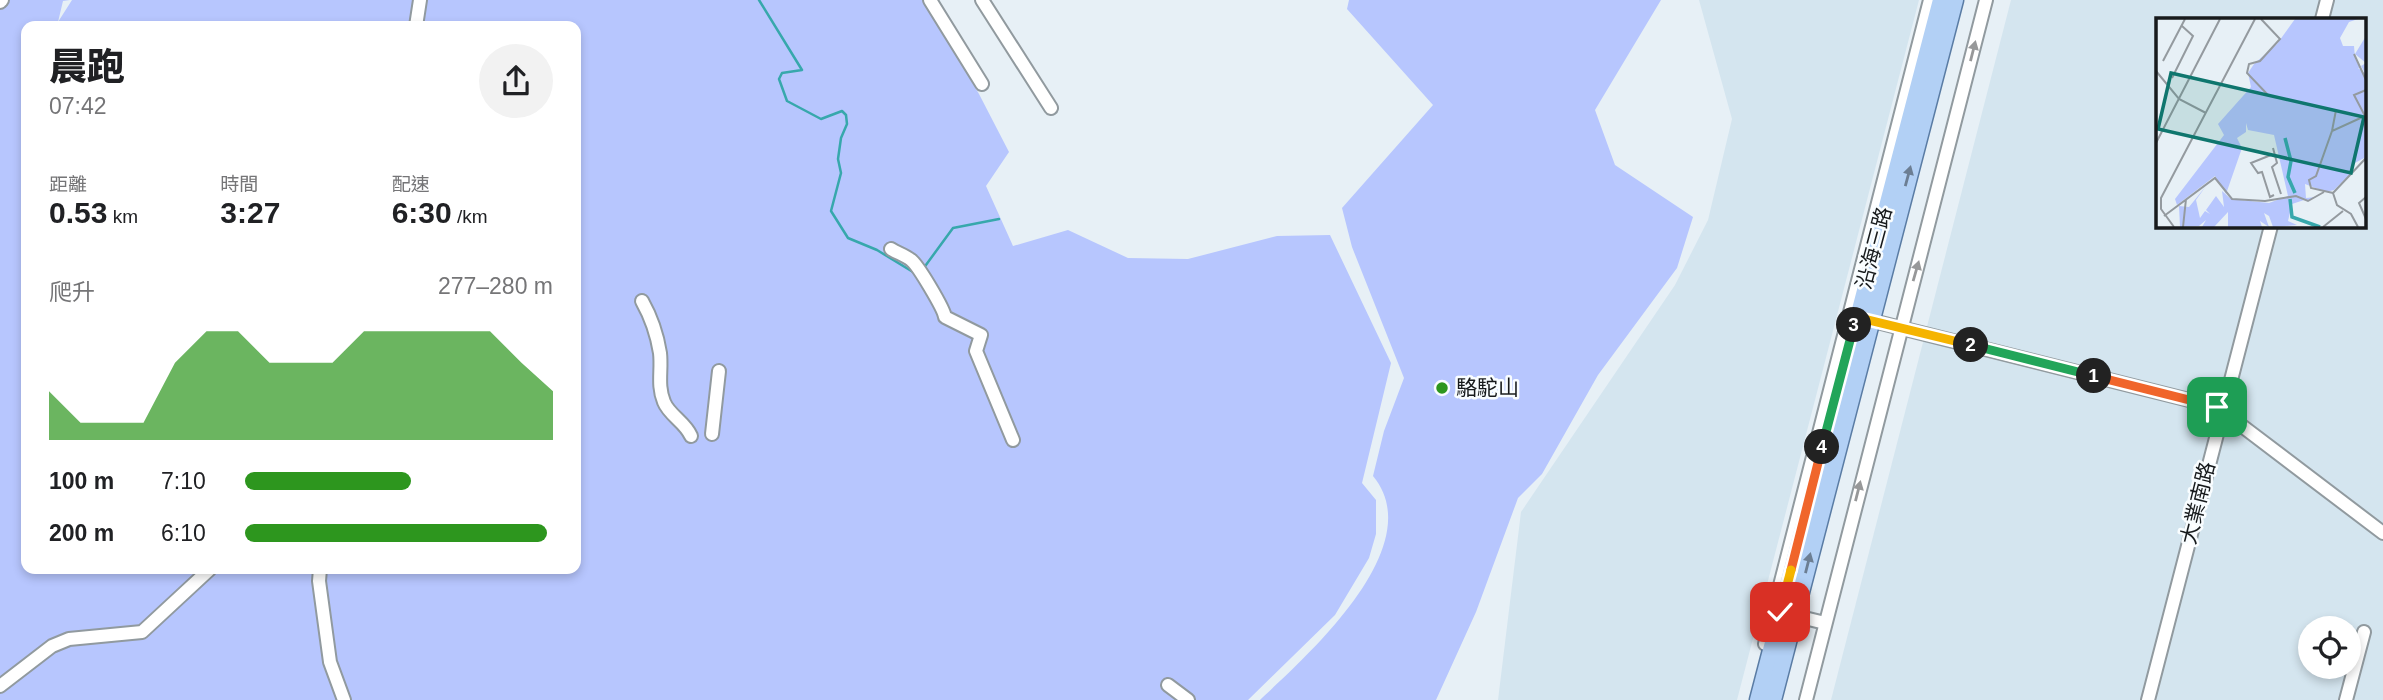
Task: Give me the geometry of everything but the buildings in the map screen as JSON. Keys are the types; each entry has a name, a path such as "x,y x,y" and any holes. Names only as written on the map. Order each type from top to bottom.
{"main road":[{"name":"沿海三路","path":"1758,700 1941,0"},
{"name":"沿海三路","path":"1928,53 1955,0"},
{"name":"沿海三路","path":"1773,700 1782,613"}],"street":[{"path":"417,21 420,0"},
{"path":"930,0 982,84"},
{"path":"982,0 1051,108"},
{"name":"沿海三路","path":"1751,700 1782,613 1928,53 1930,0"},
{"path":"1806,700 1986,0"},
{"path":"2322,18 2327,0"},
{"name":"大業南路","path":"2148,700 2270,228"},
{"path":"891,250 913,261 933,297 943,307 945,317 981,335 976,351 1013,440"},
{"path":"642,300 652,320 660,352 659,388 665,405 691,436"},
{"path":"1858,318 2221,409 2383,533"},
{"path":"712,434 719,371"},
{"path":"0,686 52,646 69,639 142,632 205,574"},
{"path":"321,574 330,662 344,700"},
{"path":"1782,613 1825,623"},
{"path":"2346,700 2364,632"},
{"path":"1168,685 1188,700"}],"shaded area":[{"path":"4,0 70,0 63,1 58,21 21,21 21,574 581,574 581,21 59,21 72,0 924,0 979,94 1009,152 986,186 1013,246 1068,230 1128,258 1188,259 1277,236 1330,235 1391,363 1362,483 1376,500 1376,534 1369,558 1335,615 1248,700 0,700 0,5"},
{"path":"1349,0 1661,0 1595,110 1615,165 1693,217 1677,268 1598,375 1542,474 1518,498 1476,612 1436,700 1260,700 1306,656 1356,598 1375,566 1386,534 1387,504 1373,476 1384,431 1404,378 1352,247 1342,208 1433,105 1347,9"},
{"path":"1699,0 1919,0 1737,700 1498,700 1521,512 1675,285 1708,220 1732,119"},
{"path":"2011,0 2383,0 2383,700 1831,700"}],"waterway":[{"path":"759,0 802,70 782,73 779,79 787,101 821,119 842,111 846,115 847,124 841,138 838,159 841,173 831,211 848,238 877,250 913,272"},
{"path":"923,269 953,228 999,219"}],"place":[{"name":"駱駝山","path":"1442,388"}],"route":[{"path":"1780,612 1856,317 2217,407"}]}
